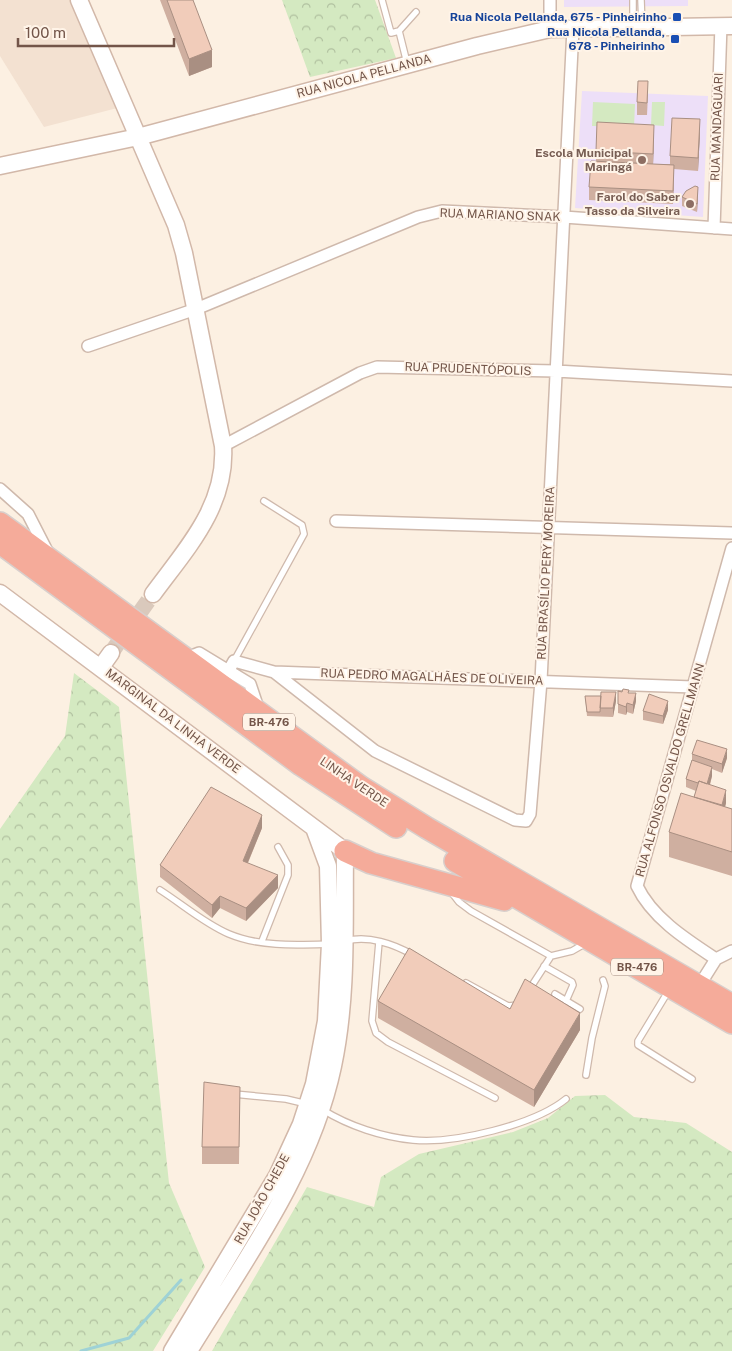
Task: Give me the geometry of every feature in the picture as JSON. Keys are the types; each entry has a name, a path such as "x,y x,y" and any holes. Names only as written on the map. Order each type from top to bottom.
{"highway":[{"name":"LINHA VERDE","path":"0,523 260,715 394,809 732,1005"},
{"name":"LINHA VERDE","path":"0,543 327,784 378,816 732,1023"},
{"path":"345,851 371,863 443,882 542,912"}],"main road":[{"path":"79,0 176,225 196,309 223,446 224,464 217,498 207,519 153,594"},
{"name":"RUA NICOLA PELLANDA","path":"0,166 138,138 408,64 550,29 727,25"},
{"name":"MARGINAL DA LINHA VERDE","path":"0,593 345,851"},
{"path":"101,667 111,653"},
{"name":"RUA JOÃO CHEDE","path":"314,828 324,853 329,876 337,943"},
{"name":"RUA JOÃO CHEDE","path":"189,1351 240,1253 277,1176 315,1106 337,943 345,851"},
{"name":"RUA JOÃO CHEDE","path":"172,1351 240,1253"}],"street":[{"path":"550,0 550,29"},
{"name":"RUA MANDAGUARI","path":"714,228 727,25"},
{"name":"RUA BRASÍLIO PERY MOREIRA","path":"274,672 375,751 498,813 515,820 526,821 530,814 541,681 573,28"},
{"name":"RUA MARIANO SNAK","path":"88,346 196,309 418,217 442,211 564,217 732,229"},
{"name":"RUA PRUDENTÓPOLIS","path":"223,446 360,373 377,367 556,372 732,381"},
{"path":"0,489 28,514 53,564"},
{"path":"336,521 732,533"},
{"name":"RUA ALFONSO OSVALDO GRELLMANN","path":"716,959 686,938 644,902 637,886 732,548"},
{"name":"RUA PEDRO MAGALHÃES DE OLIVEIRA","path":"184,659 200,653 232,665 274,672 693,687"},
{"path":"232,665 250,684 260,715"},
{"path":"699,986 716,959 732,951"}],"lane":[{"path":"382,0 391,33 399,31 416,12"},
{"path":"633,0 637,27"},
{"path":"637,27 642,0"},
{"path":"399,31 408,64"},
{"path":"232,665 304,534 302,525 264,501"},
{"path":"262,941 288,875 288,865 278,847"},
{"path":"443,882 459,902 471,911 551,956 572,952 590,940"},
{"path":"160,890 228,933 289,945 337,943 358,938 402,948 418,957"},
{"path":"379,942 372,1021 376,1033 388,1042 495,1098"},
{"path":"459,979 508,1006 520,1005 551,956"},
{"path":"544,966 572,982 573,985 566,1001"},
{"path":"586,1075 592,1038 605,986 603,980"},
{"path":"671,987 638,1041 638,1044 692,1079"},
{"path":"555,994 580,1009"},
{"path":"224,1094 286,1099 315,1106 354,1126 414,1140 435,1140 497,1131 535,1118 554,1109 566,1099"}],"shaded area":[{"path":"0,0 79,0 125,106 44,127 0,56"},
{"path":"564,0 688,0 688,6 564,7"},
{"name":"Escola Municipal Maringá","path":"582,91 708,96 703,217 575,208"}],"green space":[{"path":"282,0 375,0 396,58 310,77"},
{"path":"593,102 635,104 634,127 592,126"},
{"path":"652,102 665,102 664,126 651,125"},
{"path":"74,673 119,707 169,1183 205,1267 153,1351 0,1351 0,829 65,736"},
{"path":"605,1095 634,1117 686,1123 732,1152 732,1351 212,1351 307,1187 374,1207 381,1177 419,1154 513,1132 548,1118 575,1096"}],"building":[{"path":"167,0 193,0 212,50 189,59"},
{"path":"638,81 648,81 647,103 637,102"},
{"path":"672,118 700,119 698,158 670,156"},
{"path":"597,122 654,125 653,154 596,151"},
{"path":"591,161 674,165 673,191 589,187"},
{"path":"695,186 698,187 697,204 682,197 686,191"},
{"path":"623,689 629,690 628,693 636,693 633,705 627,703 626,707 618,704 618,691 622,692"},
{"path":"601,692 616,692 613,708 600,708"},
{"path":"649,694 668,701 663,716 643,711"},
{"path":"585,696 601,696 600,712 587,712"},
{"path":"697,740 727,749 722,764 692,754"},
{"path":"692,760 712,767 707,784 686,779"},
{"path":"699,781 726,790 722,805 694,797"},
{"path":"211,787 262,815 243,861 278,875 246,908 220,896 212,905 160,865"},
{"path":"681,793 732,809 732,852 669,832"},
{"path":"409,948 510,1009 525,979 580,1013 534,1090 378,1001"},
{"path":"204,1082 240,1087 239,1147 202,1147"}],"waterway":[{"path":"81,1351 129,1338 181,1280"}],"tunnel":[{"path":"111,653 153,594"}],"place":[{"name":"Rua Nicola Pellanda, 675 - Pinheirinho","path":"677,17"},
{"name":"Rua Nicola Pellanda, 678 - Pinheirinho","path":"675,39"},
{"name":"Escola Municipal Maringá","path":"642,160"},
{"name":"Farol do Saber Tasso da Silveira","path":"690,204"}]}
